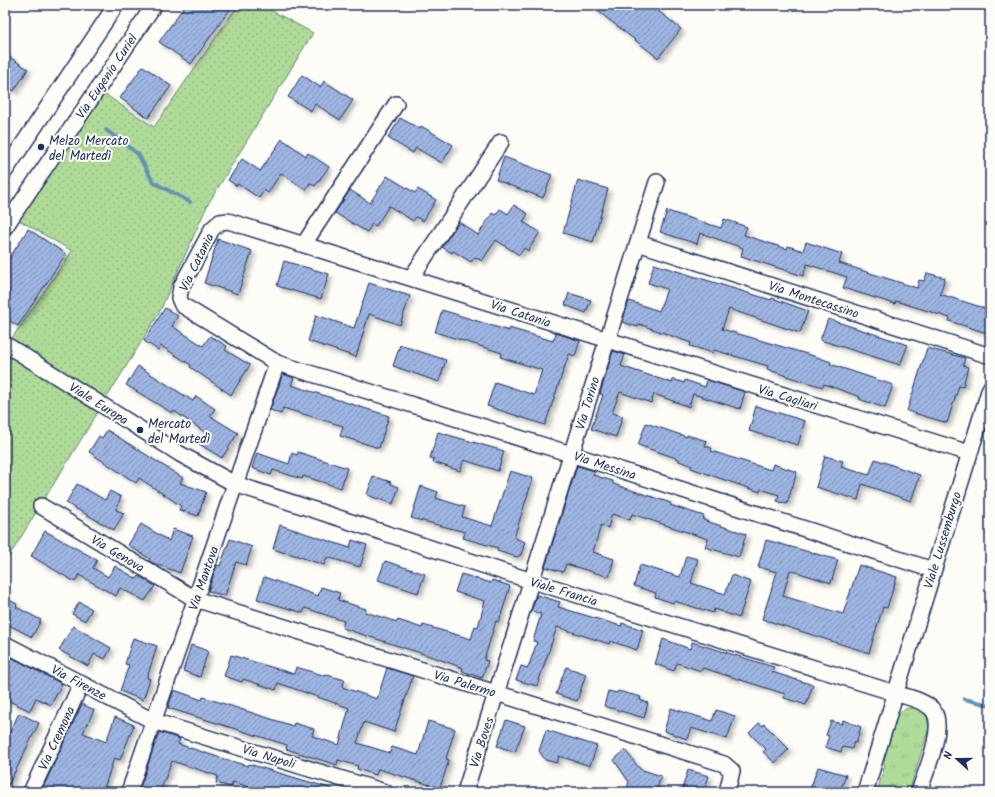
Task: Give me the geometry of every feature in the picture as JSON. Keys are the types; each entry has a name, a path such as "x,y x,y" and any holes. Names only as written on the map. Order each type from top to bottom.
{"street":[{"path":"5,171 116,5"},
{"name":"Via Eugenio Curiel","path":"5,227 154,5"},
{"path":"304,244 396,104"},
{"path":"412,278 501,142"},
{"name":"Via Torino","path":"496,692 657,182"},
{"name":"Via Catania","path":"276,363 185,308 180,303 179,294 183,283 212,229 220,222 228,221 304,244 607,341"},
{"name":"Via Montecassino","path":"638,243 990,356"},
{"name":"Via Cagliari","path":"607,341 969,453"},
{"name":"Viale Europa","path":"5,344 180,454 235,484"},
{"name":"Via Messina","path":"276,363 571,454 933,570"},
{"name":"Via Mantova","path":"129,792 276,363"},
{"name":"Viale Lussemburgo","path":"865,792 990,388"},
{"name":"Viale Francia","path":"235,484 532,580 895,692"},
{"name":"Via Genova","path":"41,506 195,599"},
{"name":"Via Palermo","path":"195,599 724,764 732,771 727,792"},
{"name":"Via Firenze","path":"5,644 153,721"},
{"name":"Via Cremona","path":"31,792 82,684"},
{"name":"Via Boves","path":"465,792 496,692"},
{"path":"895,692 926,704 932,709 938,722 937,736 920,792"},
{"name":"Via Napoli","path":"153,721 386,792"}],"green space":[{"path":"238,5 261,5 313,33 208,204 159,313 5,563 5,348 72,251 12,216 97,89 154,127"},
{"path":"916,707 927,716 929,728 909,792 877,792 885,765 883,760 898,714 905,709"}],"building":[{"path":"185,5 233,5 191,64 159,42"},
{"path":"590,5 651,5 681,29 658,58"},
{"path":"5,54 28,69 14,91 5,86"},
{"path":"143,66 171,86 148,118 120,98"},
{"path":"302,75 320,87 324,81 353,100 340,120 315,104 311,111 288,97"},
{"path":"400,118 420,129 421,126 453,145 442,163 416,148 413,153 388,138"},
{"path":"282,139 306,156 308,153 329,167 315,186 310,183 306,190 281,173 268,193 264,190 259,198 238,184 237,186 228,180 242,159 260,171"},
{"path":"504,157 552,175 543,198 496,180"},
{"path":"387,176 415,193 418,189 436,200 423,221 416,217 413,221 389,206 376,226 372,224 367,232 335,213 350,190 370,203"},
{"path":"578,180 608,189 593,242 563,233"},
{"path":"514,205 528,214 523,222 540,232 528,251 524,248 519,255 496,240 482,261 475,257 471,262 453,251 452,253 442,247 459,222 478,235 492,213 495,215 500,209 508,214"},
{"path":"667,211 721,228 724,219 747,227 744,235 787,249 788,246 803,251 806,242 842,254 839,263 917,288 919,280 924,281 927,273 945,278 940,294 990,310 990,334 949,321 950,318 896,301 895,304 843,288 847,277 807,264 803,276 741,256 743,248 700,233 697,244 660,232"},
{"path":"28,229 66,254 18,326 5,318 5,265"},
{"path":"218,239 252,251 238,294 204,283"},
{"path":"284,261 329,274 321,299 277,286"},
{"path":"654,264 771,300 772,298 808,311 800,333 729,309 722,329 817,357 831,362 830,364 893,385 885,408 824,384 823,387 789,377 767,369 768,366 714,350 713,353 690,346 691,343 639,324 638,327 622,322 629,301 659,311 667,289 648,283"},
{"path":"369,283 410,296 400,325 369,314 356,357 308,341 316,315 354,328"},
{"path":"569,293 591,300 586,313 565,305"},
{"path":"165,308 178,316 172,326 203,346 210,336 227,346 225,350 250,365 231,395 190,367 191,365 161,346 158,350 144,341"},
{"path":"442,310 509,331 509,328 553,341 556,333 580,341 575,356 569,354 545,425 487,406 495,382 534,395 542,370 500,357 502,353 435,332"},
{"path":"828,319 908,345 900,365 820,340"},
{"path":"400,345 446,360 439,382 393,366"},
{"path":"927,348 965,358 963,365 968,367 963,387 959,386 947,423 907,411"},
{"path":"613,351 625,355 621,366 672,383 673,379 684,383 685,380 705,387 707,380 745,392 740,409 693,394 689,407 654,394 651,403 620,392 612,413 623,416 616,437 591,429 603,395 600,394"},
{"path":"138,366 193,401 196,396 215,409 210,416 238,433 222,458 199,444 206,433 174,411 172,413 126,385"},
{"path":"283,374 294,378 291,385 389,416 379,448 340,436 343,426 283,408 281,414 270,410"},
{"path":"756,406 805,421 798,445 749,431"},
{"path":"646,423 687,437 687,435 707,441 705,446 712,448 711,451 771,470 773,464 797,472 787,504 777,501 779,495 761,489 760,492 719,478 691,468 692,466 679,461 679,459 638,445"},
{"path":"107,430 183,478 180,483 206,492 198,516 179,510 181,506 139,478 136,483 89,452 99,436 102,438"},
{"path":"438,432 504,451 498,471 464,460 460,471 433,462 434,459 430,458"},
{"path":"298,452 347,468 341,488 303,476 302,479 273,470 271,475 252,468 257,453 289,464 292,453 297,455"},
{"path":"825,456 843,461 841,467 869,475 875,459 920,475 911,501 862,484 858,500 816,487"},
{"path":"577,466 595,471 593,475 613,481 613,484 671,503 670,505 704,516 703,520 746,534 739,557 705,547 708,539 632,514 630,520 612,514 608,528 601,525 593,552 614,559 609,577 566,564 563,572 545,567"},
{"path":"510,471 533,478 515,535 515,538 525,542 521,555 517,557 497,551 498,548 463,538 465,532 411,518 421,486 438,492 436,498 465,507 462,517 492,526"},
{"path":"373,476 391,482 391,484 399,487 393,504 367,495"},
{"path":"77,484 105,500 110,491 121,497 116,510 124,513 114,530 66,503"},
{"path":"141,524 169,541 173,529 193,536 180,573 149,561 150,559 128,545"},
{"path":"280,525 350,548 352,540 367,545 360,567 327,557 324,565 273,549"},
{"path":"45,531 97,560 93,568 108,577 115,566 137,579 139,576 155,586 145,601 120,588 116,596 79,575 75,582 31,556"},
{"path":"230,539 252,547 246,565 236,562 225,596 208,591 217,565 220,566"},
{"path":"766,540 838,560 831,583 790,570 783,596 843,614 859,565 897,577 887,608 883,607 869,653 762,619 777,572 758,567"},
{"path":"686,556 698,559 691,583 725,594 732,575 751,582 739,618 714,609 713,613 674,601 673,603 655,597 656,593 634,586 640,565 680,577"},
{"path":"385,561 425,574 418,593 378,580"},
{"path":"461,574 491,583 492,580 510,586 499,622 496,621 484,660 488,661 482,678 462,671 463,668 436,658 342,628 344,621 305,608 303,613 257,599 264,577 318,596 321,587 340,593 338,600 366,609 365,612 397,622 398,620 422,628 423,625 471,639 475,626 478,627 485,601 455,592"},
{"path":"537,595 560,602 558,607 621,626 622,623 643,630 637,650 610,641 609,644 557,627 537,686 516,680 521,666 528,668 537,642 533,641 541,614 531,611"},
{"path":"5,598 17,604 16,607 41,620 32,637 7,624 5,629"},
{"path":"79,602 92,609 85,621 72,614"},
{"path":"73,626 111,648 105,659 94,654 88,666 59,650"},
{"path":"133,638 157,646 147,678 150,679 143,700 120,691 129,665 125,664"},
{"path":"663,639 690,649 692,642 774,667 772,672 813,685 806,705 784,698 785,694 703,668 701,671 677,663 674,671 655,664"},
{"path":"191,645 208,651 200,677 183,671"},
{"path":"5,654 62,684 51,705 36,698 30,711 5,699"},
{"path":"231,655 294,674 296,667 345,680 342,687 377,699 387,668 413,676 394,732 364,722 357,743 390,753 392,747 418,755 428,721 455,729 446,759 449,760 440,788 378,769 376,775 357,769 358,766 338,760 337,765 286,749 287,745 168,708 174,690 202,700 203,697 293,726 294,723 314,729 312,736 339,745 349,708 278,683 276,690 243,679 242,682 224,676"},
{"path":"566,667 586,674 577,701 556,694"},
{"path":"608,691 617,693 618,691 641,697 640,700 648,703 644,718 604,706"},
{"path":"82,704 94,710 83,733 106,742 115,717 134,725 120,760 114,758 103,792 41,792"},
{"path":"671,708 712,721 716,710 735,716 727,739 691,728 687,739 664,731"},
{"path":"19,713 39,723 5,792 5,732 9,734"},
{"path":"506,720 525,726 515,752 497,746"},
{"path":"843,720 861,727 856,743 854,742 852,749 843,747 841,752 825,747 829,736 826,735 831,721 842,724"},
{"path":"759,723 763,726 764,724 789,749 775,763 763,752 766,749 749,733"},
{"path":"546,730 597,746 590,766 559,756 557,763 545,760 539,751"},
{"path":"159,732 180,739 178,744 248,766 249,764 333,789 333,792 265,792 233,782 231,787 216,783 218,776 172,761 160,792 139,791"},
{"path":"625,750 640,769 661,776 656,792 626,792 629,782 614,760"},
{"path":"818,767 846,775 841,789 837,788 836,792 809,792"},
{"path":"688,770 709,776 704,792 681,792"}],"waterway":[{"path":"106,130 138,154 153,182 190,202"},
{"path":"964,699 990,705"}],"place":[{"name":"Melzo Mercato del Martedì","path":"41,147"},
{"name":"Mercato del Martedì","path":"140,430"}]}
